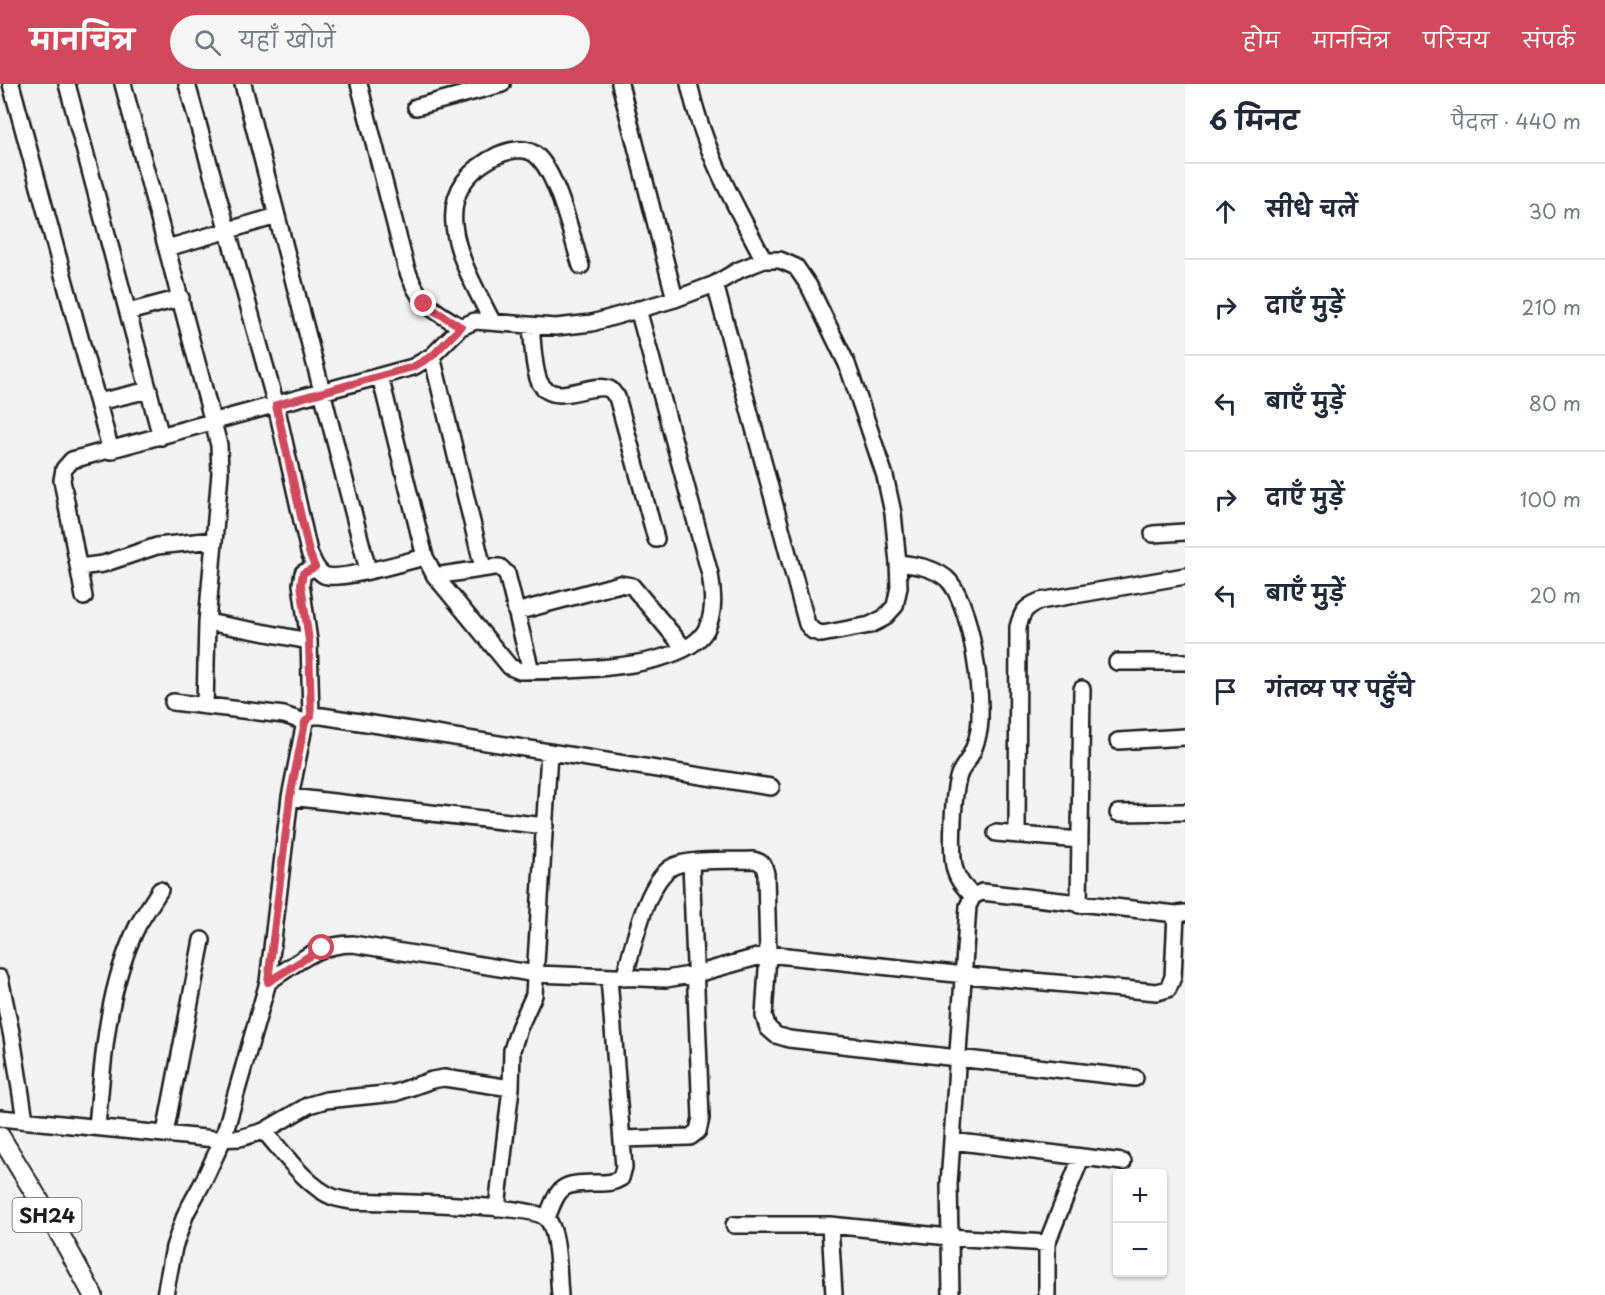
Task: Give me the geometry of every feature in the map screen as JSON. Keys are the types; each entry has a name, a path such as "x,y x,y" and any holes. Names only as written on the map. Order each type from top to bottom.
{"main road":[{"name":"SH24","path":"0,1136 62,1238 93,1295"}],"street":[{"path":"11,84 111,451"},
{"path":"67,84 161,437"},
{"path":"123,84 219,445 220,473 207,622 205,706"},
{"path":"187,84 276,405 309,552 315,567 324,575 339,577 425,557"},
{"path":"243,84 368,570"},
{"path":"359,84 406,267 414,289 424,304 461,327"},
{"path":"416,107 501,84"},
{"path":"620,84 675,299"},
{"path":"689,84 696,113 714,163 764,260"},
{"path":"492,321 464,265 455,241 452,221 455,201 464,182 485,161 506,151 523,150 535,154 546,166 553,180 581,266"},
{"path":"167,248 277,216"},
{"path":"84,597 63,486 64,469 72,460 413,367 432,356 461,327 475,321 492,321 531,327 576,326 675,299 716,284 764,260 780,260 796,267 809,286 847,364 885,476 892,513 899,587 895,606 884,618 870,625 822,634 813,631 807,624 716,284"},
{"path":"128,312 181,298"},
{"path":"380,376 425,557 435,576 510,667 520,671 608,668 667,656 699,639 706,630 711,616 712,590 710,574 638,309"},
{"path":"531,327 537,374 541,384 548,392 560,394 604,388 612,390 616,397 656,539"},
{"path":"432,356 483,568"},
{"path":"98,402 149,390"},
{"path":"1154,534 1185,532"},
{"path":"78,567 103,564 158,546 214,540"},
{"path":"898,563 918,565 945,577 955,589 973,643 981,704 980,727 977,743 960,771 956,784 953,858 959,881 973,896"},
{"path":"165,1295 174,1247 186,1213 223,1139 268,982 290,797 308,719 309,641 301,584 303,573 315,567"},
{"path":"435,576 500,567 507,574 531,671"},
{"path":"1017,835 1018,627 1021,615 1027,606 1040,601 1185,576"},
{"path":"516,612 620,584 633,586 684,648"},
{"path":"207,622 309,641"},
{"path":"1117,662 1185,662"},
{"path":"1079,904 1082,689"},
{"path":"173,702 308,719 322,716 771,787"},
{"path":"1118,741 1185,737"},
{"path":"497,1208 511,1088 512,1050 534,995 549,753"},
{"path":"290,797 545,826"},
{"path":"1118,813 1185,812"},
{"path":"996,833 1080,840"},
{"path":"547,1218 556,1195 563,1187 571,1184 614,1183 621,1178 624,1167 617,978 650,894 661,876 674,866 691,862 753,860 765,865 768,954 764,1016 768,1028 776,1035 789,1039 1135,1078"},
{"path":"622,1139 690,1137 698,1131 701,1118 691,862"},
{"path":"97,1127 109,1017 121,971 138,927 159,890"},
{"path":"268,982 322,948 336,944 376,947 536,974 666,979 696,974 768,954 965,975 1157,992 1168,989 1173,978 1180,914 982,892 973,896 968,906 965,975 949,1184 951,1295"},
{"path":"165,1133 202,940"},
{"path":"0,978 25,1120"},
{"path":"0,1118 223,1139 240,1138 264,1131 309,1105 326,1100 395,1093 432,1080 444,1078 511,1088"},
{"path":"264,1131 303,1174 320,1190 333,1197 351,1201 537,1212 547,1218 554,1231 560,1295"},
{"path":"952,1141 1123,1162"},
{"path":"1047,1295 1047,1244 1081,1158"},
{"path":"734,1226 830,1225 1047,1244"},
{"path":"830,1225 834,1295"}],"route":[{"path":"322,948 268,982 290,797 305,722 311,716 308,626 301,584 303,573 315,567 309,552 276,405 413,367 432,356 461,327 424,304"}]}
